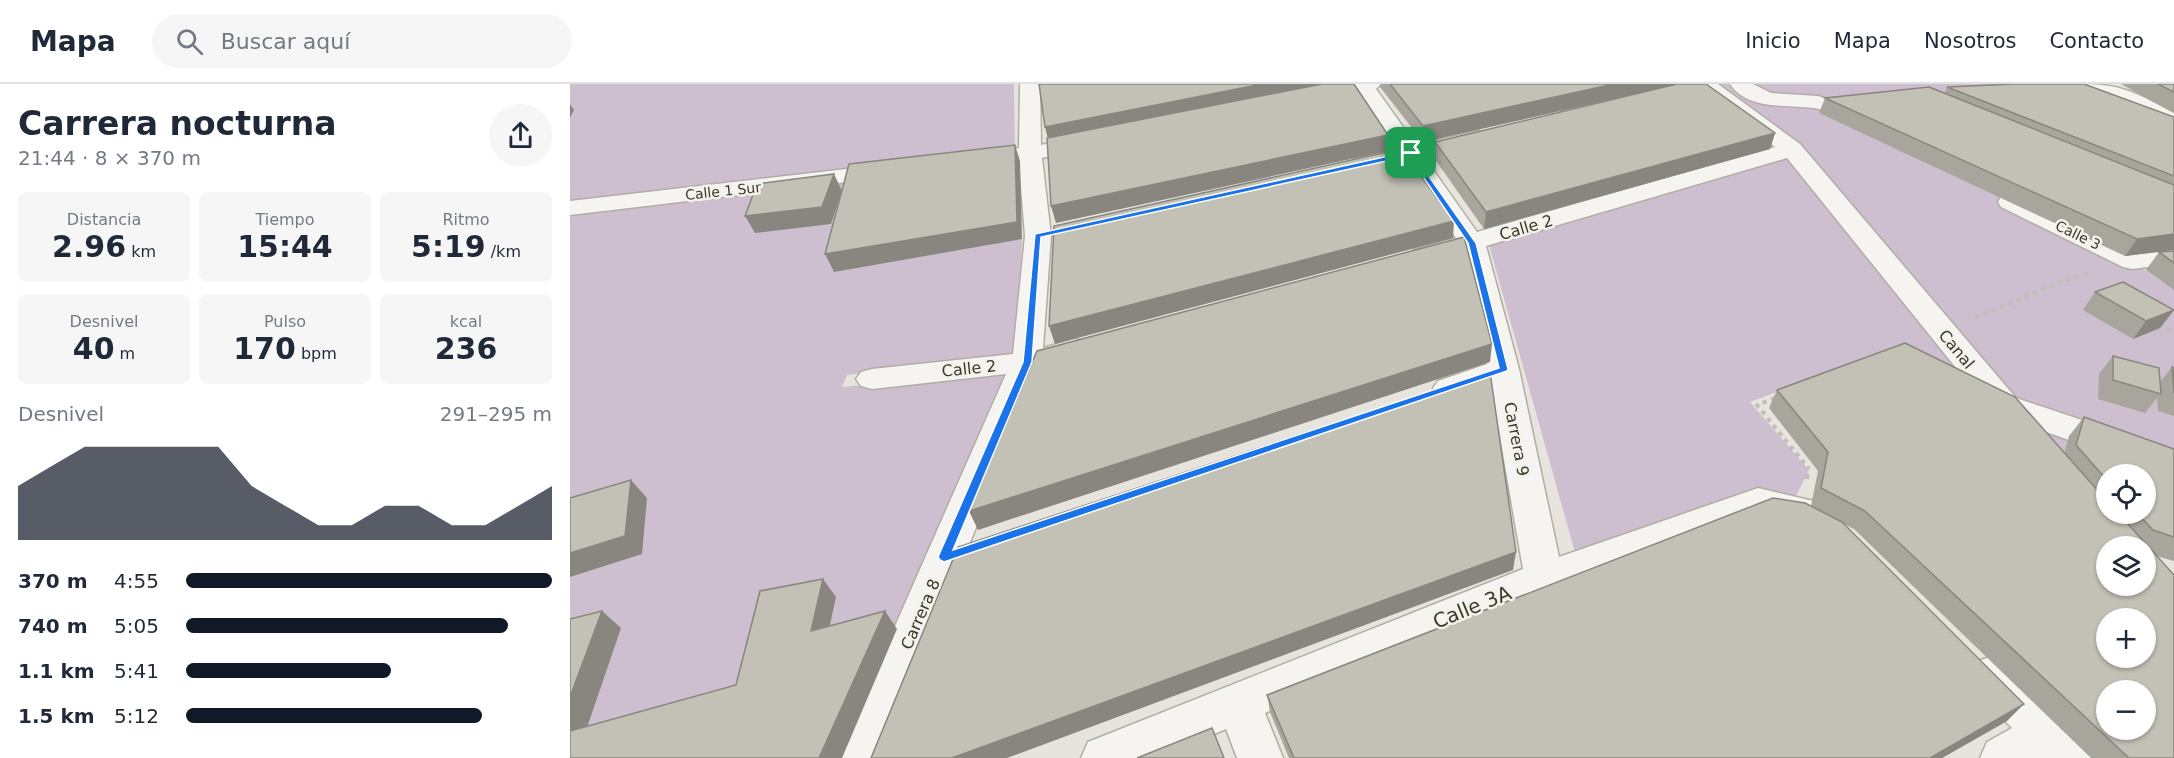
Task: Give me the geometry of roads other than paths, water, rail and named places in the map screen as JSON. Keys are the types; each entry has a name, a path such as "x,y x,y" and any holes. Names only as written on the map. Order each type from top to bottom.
{"street":[{"path":"1294,100 1366,84"},
{"name":"Carrera 9","path":"1366,84 1472,243 1504,369 1544,578"},
{"path":"1740,84 1755,95 1781,100 1818,102 1837,108 1890,102"},
{"name":"Carrera 8","path":"860,758 1027,362 1049,233 1030,154 1035,85"},
{"name":"Canal","path":"1700,86 1792,149 2042,449"},
{"path":"2086,90 2125,96 2174,121"},
{"path":"2086,90 2174,132"},
{"path":"1837,108 1838,117 1859,128"},
{"path":"1341,169 1502,132"},
{"path":"947,164 1030,154 1110,137"},
{"name":"Calle 2","path":"1403,261 1792,149"},
{"name":"Calle 1 Sur","path":"570,208 911,168"},
{"name":"Calle 3","path":"1985,189 2132,261 2174,256"},
{"name":"Calle 2","path":"872,379 1027,362 1095,344"},
{"path":"1414,399 1504,369"},
{"path":"2003,405 2174,464"},
{"name":"Calle 3A","path":"1104,758 1544,578 1758,502 1800,509 1837,527"},
{"path":"944,557 989,542"},
{"path":"1963,649 2060,745"},
{"path":"1239,703 1260,758"},
{"path":"2003,758 2060,745"}]}
